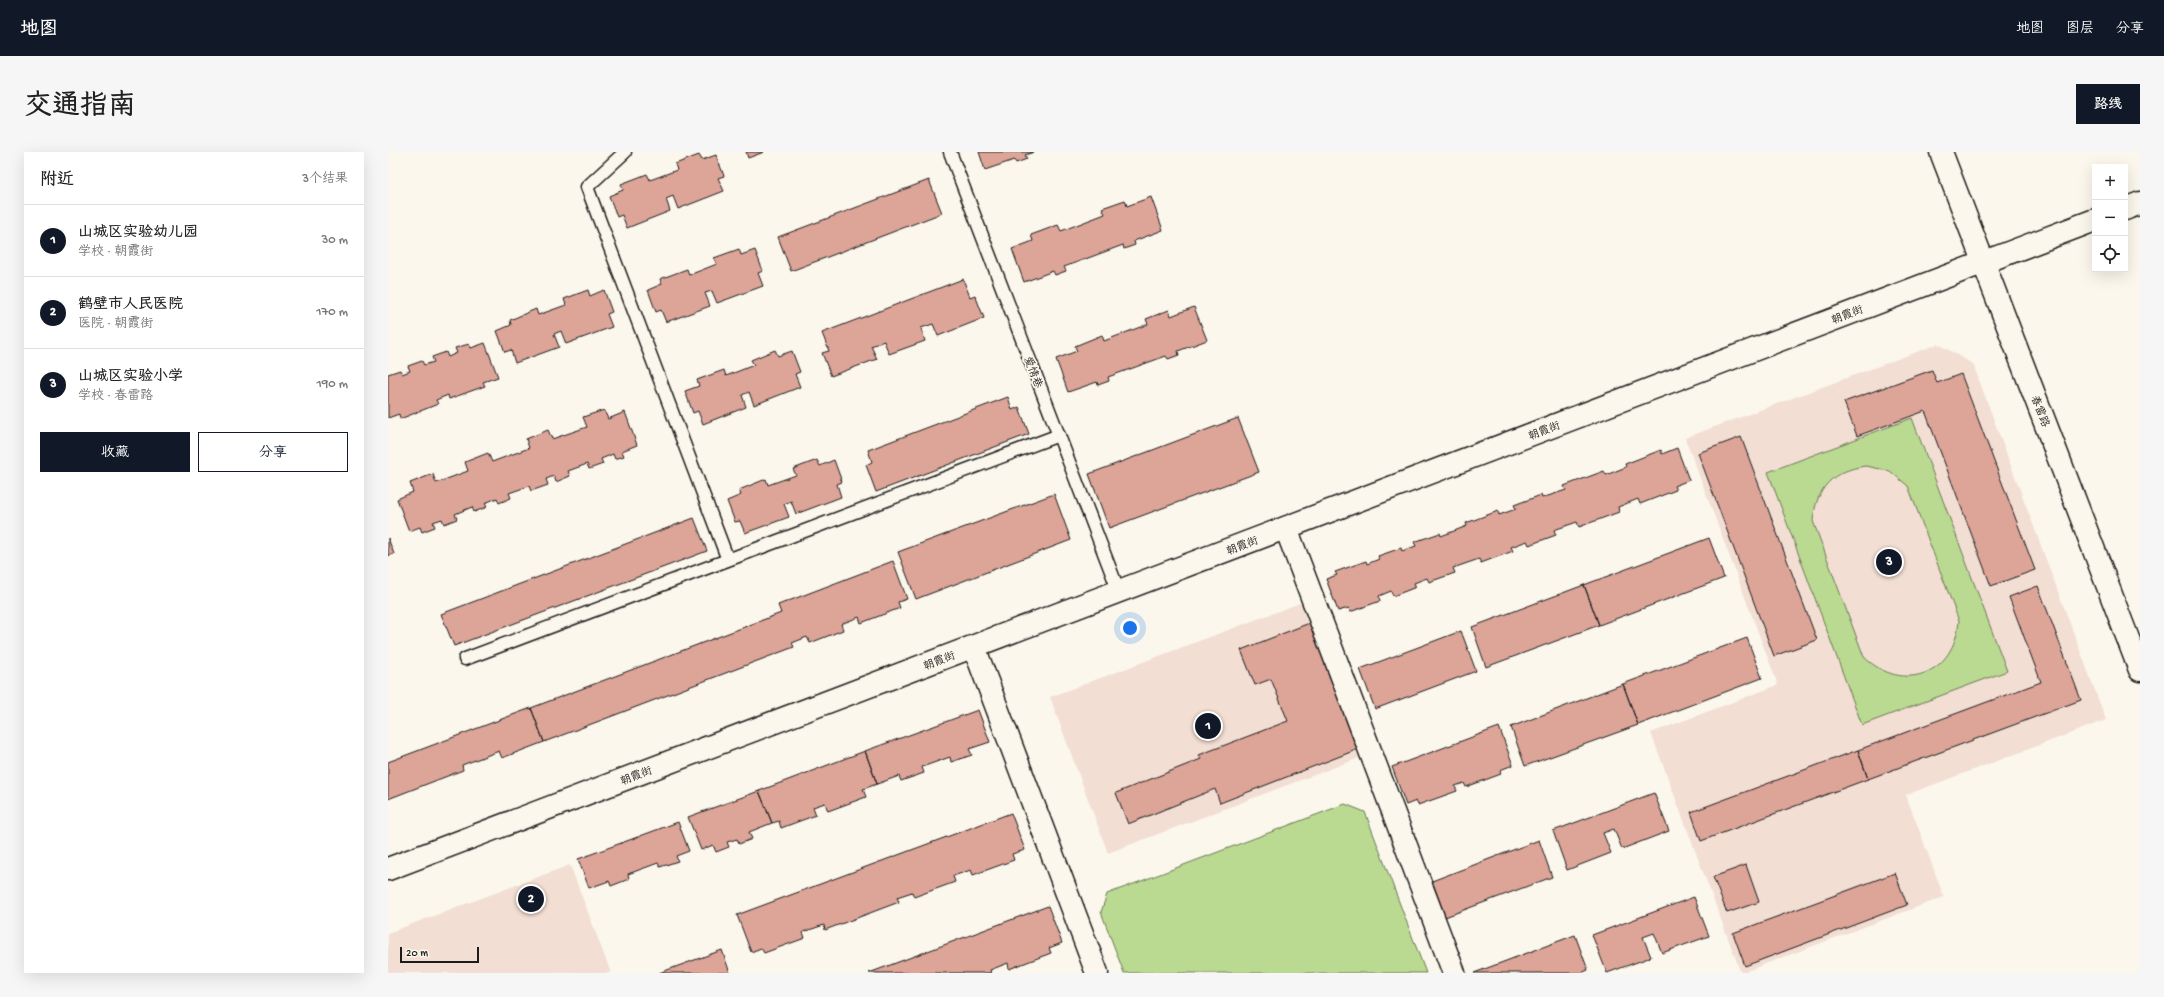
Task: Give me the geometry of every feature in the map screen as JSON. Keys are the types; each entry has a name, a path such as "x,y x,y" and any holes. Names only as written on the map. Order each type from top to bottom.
{"street":[{"name":"春雷路","path":"1941,152 2140,670"},
{"path":"2128,208 2140,203"},
{"name":"朝霞街","path":"388,869 2092,221"},
{"path":"1286,528 1454,973"},
{"path":"974,647 1097,973"}],"lane":[{"path":"625,152 587,187 728,560"},
{"name":"爱情巷","path":"950,152 1118,592"},
{"path":"465,659 1058,436"}],"shaded area":[{"path":"1938,344 1973,364 2106,720 1906,795 1944,897 1741,973 1651,733 1778,685 1685,438"},
{"path":"1308,600 1367,755 1108,853 1050,697"},
{"path":"570,865 611,973 388,973 388,933"}],"green space":[{"path":"1912,418 2007,671 1862,725 1768,472","holes":["1866,466 1890,471 1908,486 1959,621 1955,640 1948,655 1937,666 1924,673 1910,676 1895,675 1879,668 1864,657 1813,521 1815,509 1822,490 1836,476 1854,468"]},
{"path":"1345,804 1365,812 1426,973 1124,973 1101,912 1107,894"}],"building":[{"path":"746,152 764,152 748,158"},
{"path":"979,152 1034,152 1025,155 1027,159 1016,163 1014,160 985,170"},
{"path":"699,155 702,160 716,155 724,176 718,178 724,191 678,209 673,196 666,199 670,211 627,228 622,215 617,217 609,196 623,190 621,184 647,174 650,180 677,170 675,164"},
{"path":"929,180 942,213 791,271 778,237"},
{"path":"1151,197 1163,230 1134,241 1135,245 1124,249 1123,245 1064,267 1066,271 1055,275 1053,271 1024,282 1012,249 1033,241 1031,235 1058,225 1061,231 1105,214 1102,208 1125,200 1127,206"},
{"path":"739,249 741,255 755,250 763,271 758,273 763,286 717,303 712,291 705,293 710,306 666,322 661,310 656,312 648,290 662,284 660,279 687,269 689,275 717,264 714,258"},
{"path":"963,279 970,297 975,295 984,318 938,336 933,324 921,328 925,341 889,354 884,341 871,346 877,359 831,376 822,353 829,351 822,333"},
{"path":"588,290 590,296 604,290 612,312 607,314 612,327 566,344 561,331 554,334 559,347 515,363 511,350 505,352 497,331 511,325 510,320 536,309 538,315 566,305 564,299"},
{"path":"1194,307 1207,340 1178,351 1179,355 1168,359 1166,356 1108,377 1109,381 1098,385 1097,382 1068,392 1056,359 1077,351 1075,346 1102,335 1104,341 1148,324 1146,319 1169,310 1171,316"},
{"path":"485,343 498,377 483,382 485,386 449,399 448,395 436,400 438,404 400,419 399,414 388,418 388,374 400,370 402,374 410,371 408,366 422,361 424,365 434,362 432,357 446,352 448,357 457,353 455,348 469,344 471,348"},
{"path":"775,350 778,356 792,351 800,372 795,374 800,387 754,405 749,392 742,395 746,407 703,424 698,411 693,413 685,391 699,386 697,380 724,370 726,376 754,365 751,360"},
{"path":"1932,370 1937,383 1961,374 2035,570 1991,586 1925,411 1857,436 1844,402"},
{"path":"1008,397 1012,410 1019,407 1029,434 876,492 866,465 872,462 868,450"},
{"path":"604,410 608,419 625,412 637,445 622,451 624,456 615,459 613,454 601,459 603,464 589,469 587,464 568,471 570,476 556,482 554,476 546,479 548,485 531,491 529,486 509,493 511,498 499,503 497,498 485,503 487,507 474,512 472,507 455,514 457,519 444,524 442,519 433,522 435,527 422,532 420,527 409,531 397,499 413,492 410,483 433,474 436,483 468,471 465,462 488,453 492,462 529,448 526,439 548,430 552,439 587,427 583,417"},
{"path":"1238,418 1259,472 1109,528 1089,474"},
{"path":"1741,437 1817,640 1774,656 1698,453"},
{"path":"1677,448 1689,480 1674,486 1676,490 1640,504 1638,499 1618,507 1619,512 1579,527 1577,522 1554,530 1556,535 1529,545 1527,541 1511,547 1513,551 1481,563 1479,559 1453,568 1455,573 1429,582 1427,578 1414,583 1416,587 1393,596 1391,591 1379,596 1380,601 1350,612 1349,608 1338,611 1326,579 1337,575 1335,572 1366,561 1367,564 1379,559 1378,556 1401,548 1402,551 1416,546 1414,542 1440,533 1441,536 1467,526 1466,523 1498,511 1499,515 1516,509 1514,505 1541,495 1542,498 1566,490 1564,486 1604,471 1606,475 1626,467 1625,464 1661,450 1662,454"},
{"path":"817,460 820,466 834,460 842,482 837,484 841,497 796,514 791,501 784,504 789,517 745,533 740,521 735,522 727,501 741,495 739,490 766,479 768,485 796,475 793,469"},
{"path":"1054,494 1071,540 916,599 898,552"},
{"path":"694,518 707,551 454,646 441,614"},
{"path":"388,538 394,554 388,556"},
{"path":"1709,538 1724,578 1599,625 1584,585"},
{"path":"893,561 907,599 898,602 900,608 861,623 859,617 841,624 843,630 810,643 807,637 792,643 794,647 544,742 531,708 781,613 778,605"},
{"path":"1584,585 1599,625 1486,667 1472,627"},
{"path":"2038,586 2081,700 1868,779 1858,750 2041,682 2009,597"},
{"path":"1312,622 1361,748 1220,803 1215,789 1128,824 1116,793 1201,759 1199,755 1288,721 1271,679 1255,685 1241,650"},
{"path":"1461,631 1476,671 1375,709 1360,669"},
{"path":"1747,638 1762,678 1638,725 1623,684"},
{"path":"1623,684 1638,725 1525,766 1511,727"},
{"path":"531,708 544,742 502,758 499,751 462,765 463,770 388,799 388,762"},
{"path":"978,710 990,742 969,749 972,755 951,762 950,757 922,767 924,773 901,781 899,776 877,784 865,751"},
{"path":"1499,727 1513,765 1500,770 1501,774 1466,787 1464,783 1455,786 1457,791 1418,805 1416,801 1406,805 1392,767"},
{"path":"1858,750 1868,779 1701,841 1691,812"},
{"path":"865,751 877,784 863,789 866,797 828,811 825,803 813,807 816,815 781,828 779,821 772,823 759,791"},
{"path":"759,791 772,823 749,832 752,839 739,844 737,839 727,842 729,847 716,852 713,845 701,850 688,817"},
{"path":"1654,793 1669,831 1622,849 1614,829 1603,833 1611,853 1567,870 1553,831"},
{"path":"1011,813 1025,850 1012,854 1014,860 973,875 971,870 953,876 955,882 914,897 912,892 897,897 899,902 825,930 824,925 803,932 805,938 764,953 761,948 751,952 737,915"},
{"path":"678,822 689,851 676,856 678,861 660,867 658,863 628,874 629,879 611,886 609,881 589,888 578,859"},
{"path":"1539,840 1552,877 1445,917 1432,881"},
{"path":"1746,865 1759,902 1727,913 1713,877"},
{"path":"1895,873 1907,905 1745,966 1733,933"},
{"path":"1694,897 1709,936 1662,953 1654,933 1643,937 1651,957 1607,973 1592,935"},
{"path":"1048,906 1062,943 1049,948 1051,953 1009,969 1008,963 990,970 991,973 869,973"},
{"path":"1575,935 1588,970 1581,973 1474,973"},
{"path":"722,950 730,973 659,973"}],"place":[{"name":"山城区实验小学","path":"1889,562"},
{"name":"山城区实验幼儿园","path":"1208,726"},
{"name":"鹤壁市人民医院","path":"531,899"}]}
